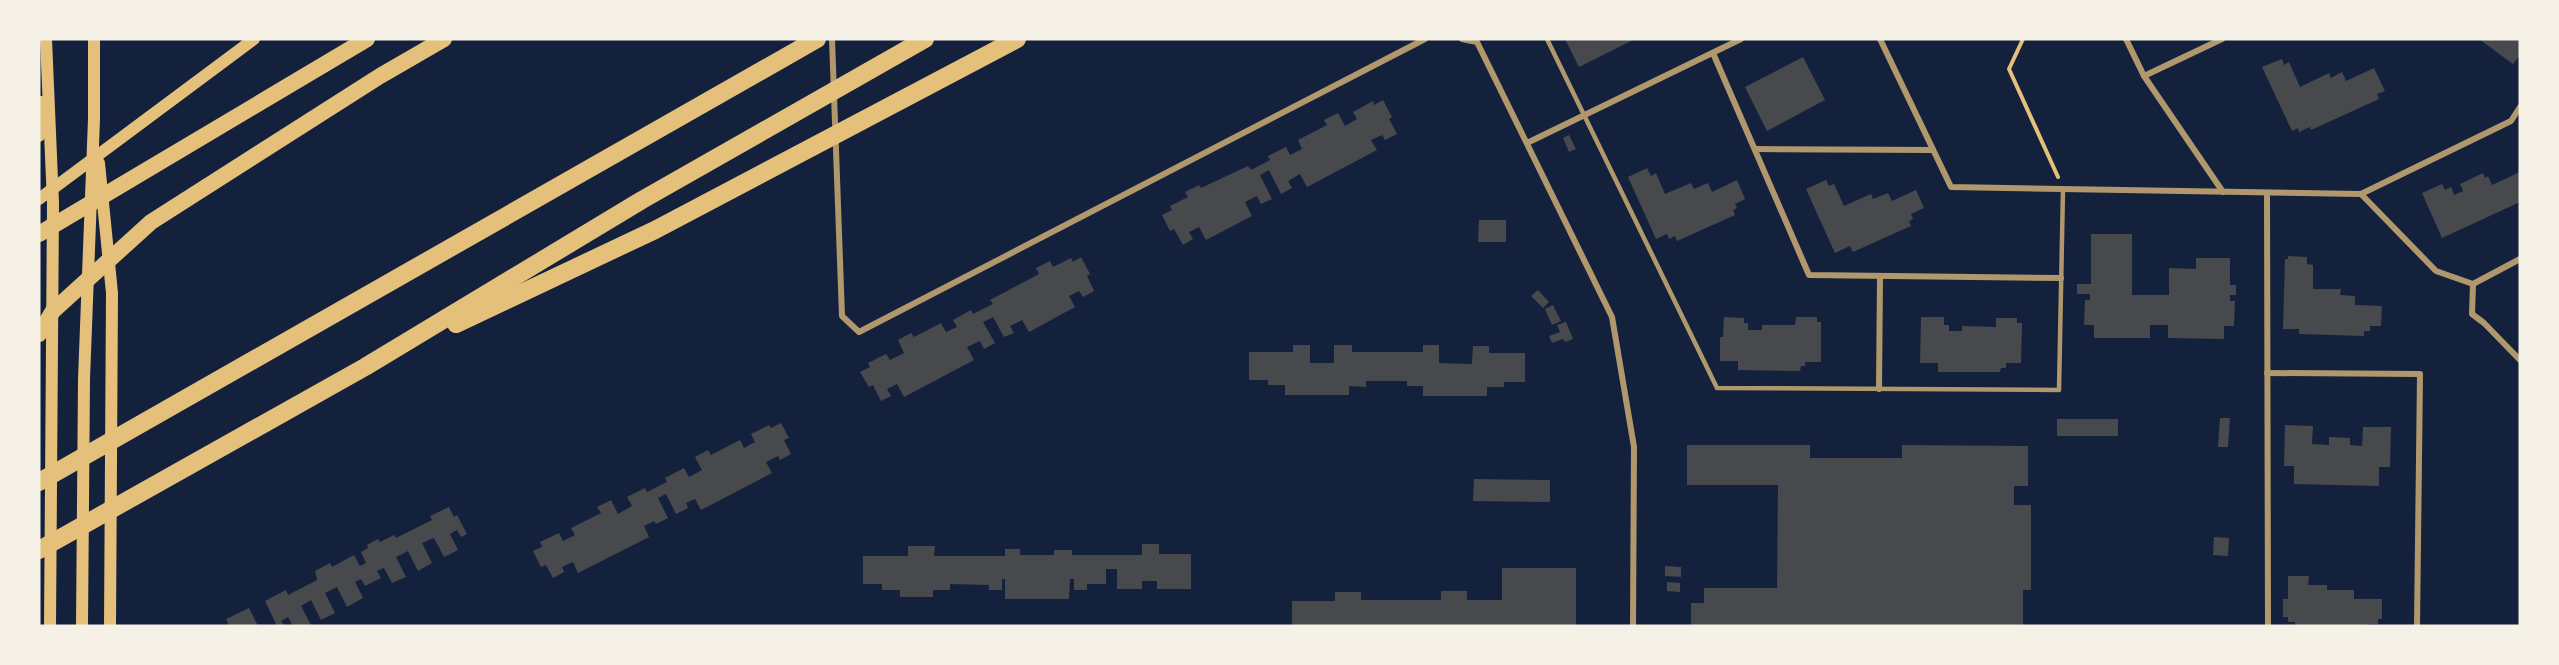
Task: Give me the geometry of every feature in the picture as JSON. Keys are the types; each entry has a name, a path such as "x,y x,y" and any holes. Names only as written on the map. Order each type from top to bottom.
{"highway":[{"path":"39,234 367,39"},
{"path":"39,334 53,311 151,222 380,76 444,39"},
{"path":"39,483 817,39"},
{"path":"39,550 365,367 642,200 925,39"},
{"path":"365,367 655,230 1017,39"}],"main road":[{"path":"46,39 53,203 50,626"},
{"path":"82,626 84,379 94,119 94,39"},
{"path":"39,199 254,39"},
{"path":"39,136 46,56"},
{"path":"94,119 112,293 110,626"}],"street":[{"path":"832,39 842,316 859,332 1425,39"},
{"path":"1462,39 1479,40 1612,317 1634,447 1633,626"},
{"path":"1527,143 1741,39"},
{"path":"1880,39 1951,187 2361,194 2511,121 2520,107"},
{"path":"2126,39 2144,76 2223,192"},
{"path":"2144,76 2222,39"},
{"path":"1713,53 1809,275 2061,278"},
{"path":"1755,149 1933,150"},
{"path":"2267,193 2268,626"},
{"path":"2361,194 2436,271 2474,284 2520,259"},
{"path":"1879,389 1880,276"},
{"path":"2474,284 2472,314 2484,323 2520,360"},
{"path":"2267,373 2420,374 2417,626"}],"lane":[{"path":"1547,39 1717,388 2059,390 2063,189"}],"path":[{"path":"2023,39 2009,69 2063,189"}],"building":[{"path":"1565,39 1635,39 1579,67"},
{"path":"2479,39 2520,39 2520,55 2513,64"},
{"path":"1803,57 1825,100 1767,131 1745,87"},
{"path":"2282,59 2284,65 2289,62 2300,87 2329,73 2331,78 2342,72 2346,81 2374,68 2385,91 2377,94 2379,99 2311,130 2310,127 2299,132 2298,128 2292,131 2262,67"},
{"path":"1383,100 1392,117 1389,119 1397,134 1385,140 1382,135 1371,140 1377,150 1307,187 1300,174 1288,181 1292,188 1281,194 1269,170 1260,175 1272,199 1261,204 1257,196 1245,202 1252,216 1206,240 1199,227 1189,232 1193,239 1183,245 1174,229 1170,231 1162,215 1172,210 1170,206 1188,197 1185,192 1199,185 1201,188 1248,166 1251,170 1270,160 1268,156 1286,147 1290,155 1302,149 1298,140 1327,125 1324,120 1338,113 1345,126 1357,119 1353,112 1373,101 1374,105"},
{"path":"1569,135 1576,149 1569,152 1563,138"},
{"path":"1647,168 1651,176 1656,173 1665,194 1691,183 1694,189 1708,183 1712,192 1737,180 1745,199 1735,204 1737,208 1733,210 1735,215 1677,241 1675,236 1669,239 1667,234 1656,239 1628,177"},
{"path":"2520,172 2520,202 2442,238 2422,193 2442,184 2445,190 2451,187 2454,195 2463,191 2460,184 2483,173 2485,178 2488,176 2492,185"},
{"path":"1826,180 1829,186 1834,184 1844,206 1871,194 1873,199 1888,193 1892,201 1916,190 1924,208 1911,214 1913,219 1909,221 1911,226 1853,252 1850,246 1835,253 1806,189"},
{"path":"1479,220 1506,220 1506,242 1478,242"},
{"path":"2091,234 2132,234 2132,295 2169,295 2169,268 2196,269 2196,258 2230,258 2230,285 2236,285 2236,295 2230,295 2230,301 2235,301 2234,326 2224,326 2224,339 2168,338 2168,325 2150,325 2150,338 2094,338 2094,325 2084,325 2085,300 2090,300 2090,294 2077,294 2077,284 2091,284"},
{"path":"2288,256 2307,257 2307,264 2313,265 2313,289 2341,289 2340,295 2355,296 2355,305 2382,306 2381,326 2370,326 2370,331 2364,331 2364,336 2299,334 2299,329 2283,329 2285,259 2288,259"},
{"path":"1081,257 1090,274 1087,276 1094,291 1083,297 1079,291 1069,296 1075,307 1029,332 1022,320 1010,326 1014,333 1004,337 993,317 983,322 995,343 984,349 980,341 967,347 974,360 904,397 897,384 887,389 891,396 881,401 873,385 869,387 860,372 870,367 868,363 886,354 890,360 904,353 898,340 911,333 914,337 941,323 946,332 957,327 953,320 971,310 973,314 993,304 990,300 1039,274 1036,268 1050,261 1053,267 1071,258 1073,262"},
{"path":"1538,290 1549,302 1543,308 1531,296"},
{"path":"1553,305 1561,321 1552,325 1545,309"},
{"path":"1724,317 1744,318 1744,323 1748,323 1748,330 1762,330 1762,325 1795,325 1796,317 1817,317 1817,322 1821,322 1821,362 1805,362 1805,366 1801,366 1800,371 1738,370 1738,361 1720,361 1720,337 1723,337"},
{"path":"1921,317 1944,317 1944,325 1949,325 1949,331 1962,331 1962,326 1996,327 1996,318 2017,318 2017,323 2022,323 2021,363 2006,363 2006,368 2001,368 2000,372 1938,372 1938,363 1920,363"},
{"path":"1566,322 1573,339 1565,342 1563,339 1552,343 1549,336 1560,332 1557,325"},
{"path":"1293,345 1310,345 1310,363 1334,363 1334,345 1352,345 1352,352 1423,352 1423,345 1439,345 1439,363 1472,364 1473,346 1489,346 1489,353 1525,353 1525,382 1504,382 1504,387 1487,387 1487,396 1423,396 1423,386 1407,386 1407,381 1366,381 1366,387 1349,386 1349,395 1285,395 1285,385 1268,385 1268,380 1249,380 1249,352 1293,352"},
{"path":"2220,418 2230,418 2228,447 2218,447"},
{"path":"2057,419 2118,419 2118,436 2057,436"},
{"path":"781,423 789,438 784,440 791,454 780,460 778,456 766,462 772,473 701,510 695,499 686,503 688,508 676,514 666,494 658,498 668,518 656,524 654,521 644,526 649,537 578,573 573,562 562,567 564,572 553,578 546,565 541,567 533,551 542,547 540,542 559,533 563,541 575,535 571,528 601,513 597,507 611,500 618,514 632,506 627,497 645,488 647,492 667,482 665,478 684,468 689,477 702,470 695,457 708,450 711,455 740,440 744,448 755,442 751,434 769,425 771,428"},
{"path":"2285,425 2313,426 2312,444 2329,445 2329,437 2350,438 2350,445 2362,446 2363,427 2391,427 2390,467 2379,467 2379,486 2294,484 2294,466 2284,466"},
{"path":"1687,445 1810,445 1810,458 1902,458 1902,445 2028,446 2028,486 2014,486 2014,505 2031,505 2031,590 2023,590 2023,626 1691,626 1691,603 1704,603 1704,588 1777,588 1778,485 1687,485"},
{"path":"1474,479 1550,480 1550,502 1473,501"},
{"path":"449,507 454,517 457,515 467,534 461,537 457,530 450,534 458,550 444,557 434,538 422,543 432,563 418,571 408,551 396,557 406,577 392,583 384,568 377,571 381,578 365,586 361,579 355,582 363,598 347,607 337,587 325,593 335,613 321,620 311,600 301,606 311,625 293,626 288,617 281,621 284,626 277,626 265,601 286,590 288,595 317,580 315,571 330,563 332,567 354,555 360,566 366,563 361,552 368,548 367,545 378,539 380,542 394,535 396,538 432,520 430,516"},
{"path":"2214,537 2229,538 2228,556 2213,555"},
{"path":"1142,544 1159,544 1159,554 1191,554 1191,589 1157,589 1157,581 1142,581 1142,589 1117,589 1117,569 1106,569 1106,584 1087,584 1087,590 1074,590 1074,579 1070,579 1069,599 1005,599 1005,579 1002,579 1002,590 989,590 989,585 950,584 950,590 933,590 933,597 900,597 900,590 882,590 882,584 863,584 863,556 908,556 908,546 935,546 934,556 1005,556 1005,549 1020,549 1020,555 1054,555 1054,550 1072,550 1072,555 1142,555"},
{"path":"1665,566 1681,567 1681,577 1665,576"},
{"path":"1502,568 1576,568 1576,626 1292,626 1292,601 1335,601 1335,592 1361,592 1361,600 1441,600 1441,591 1467,591 1467,600 1502,600"},
{"path":"2288,576 2309,576 2308,585 2327,585 2327,590 2354,590 2354,599 2382,599 2382,619 2378,619 2378,624 2367,624 2367,626 2295,626 2295,622 2288,622 2288,617 2283,617 2283,599 2288,599"},
{"path":"1667,582 1680,583 1680,592 1667,591"},
{"path":"249,608 258,626 229,626 226,619"}]}
